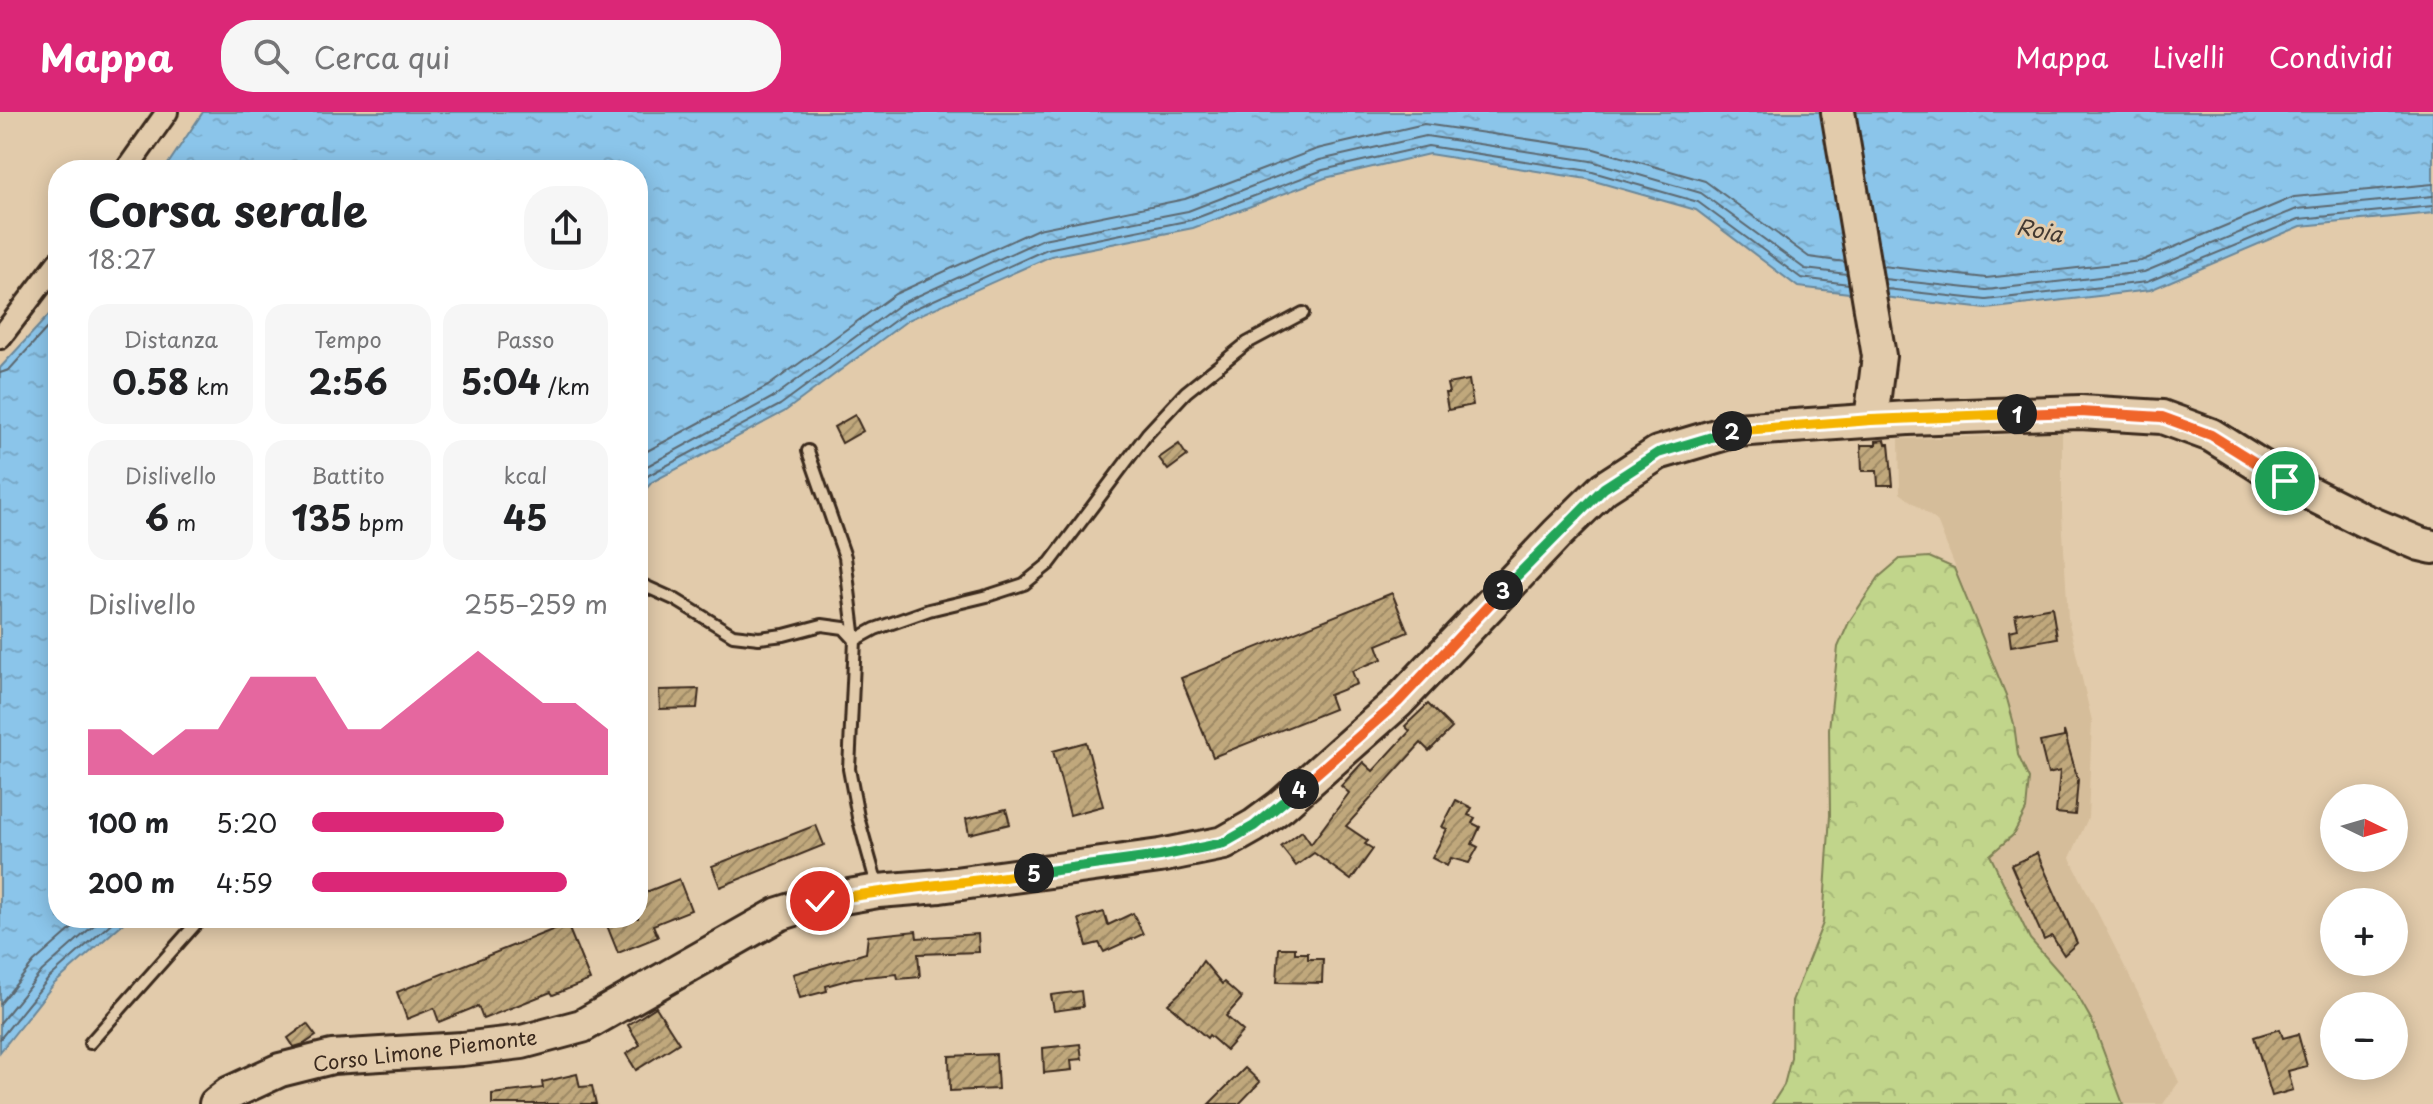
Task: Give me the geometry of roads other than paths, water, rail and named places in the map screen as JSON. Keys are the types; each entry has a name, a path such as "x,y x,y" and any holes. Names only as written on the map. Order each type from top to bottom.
{"main road":[{"path":"1838,112 1890,419"},
{"name":"Corso Limone Piemonte","path":"216,1104 230,1093 280,1070 332,1057 492,1046 522,1042 582,1026 779,914 820,901 1160,856 1224,843 1281,806 1398,702 1595,497 1658,453 1736,430 1890,419 2080,412 2162,417 2211,435 2285,481 2363,520 2433,547"}],"street":[{"path":"133,160 167,112"},
{"path":"0,338 48,275"}],"lane":[{"path":"855,640 875,629 929,610 1024,584 1050,563 1147,434 1186,392 1247,343 1303,313"},
{"path":"808,451 845,557 855,640 849,769 878,891"},
{"path":"648,587 676,600 733,635 759,638 822,625 844,628 855,640"},
{"path":"90,1043 192,928"}],"water":[{"name":"Roia","path":"203,112 2433,112 2433,213 2301,226 2150,290 1986,309 1798,287 1696,210 1587,179 1429,154 1325,178 1193,228 1051,256 908,320 784,412 648,487 648,160 171,160"},
{"path":"48,316 48,928 118,928 54,984 0,1052 0,368"}]}
